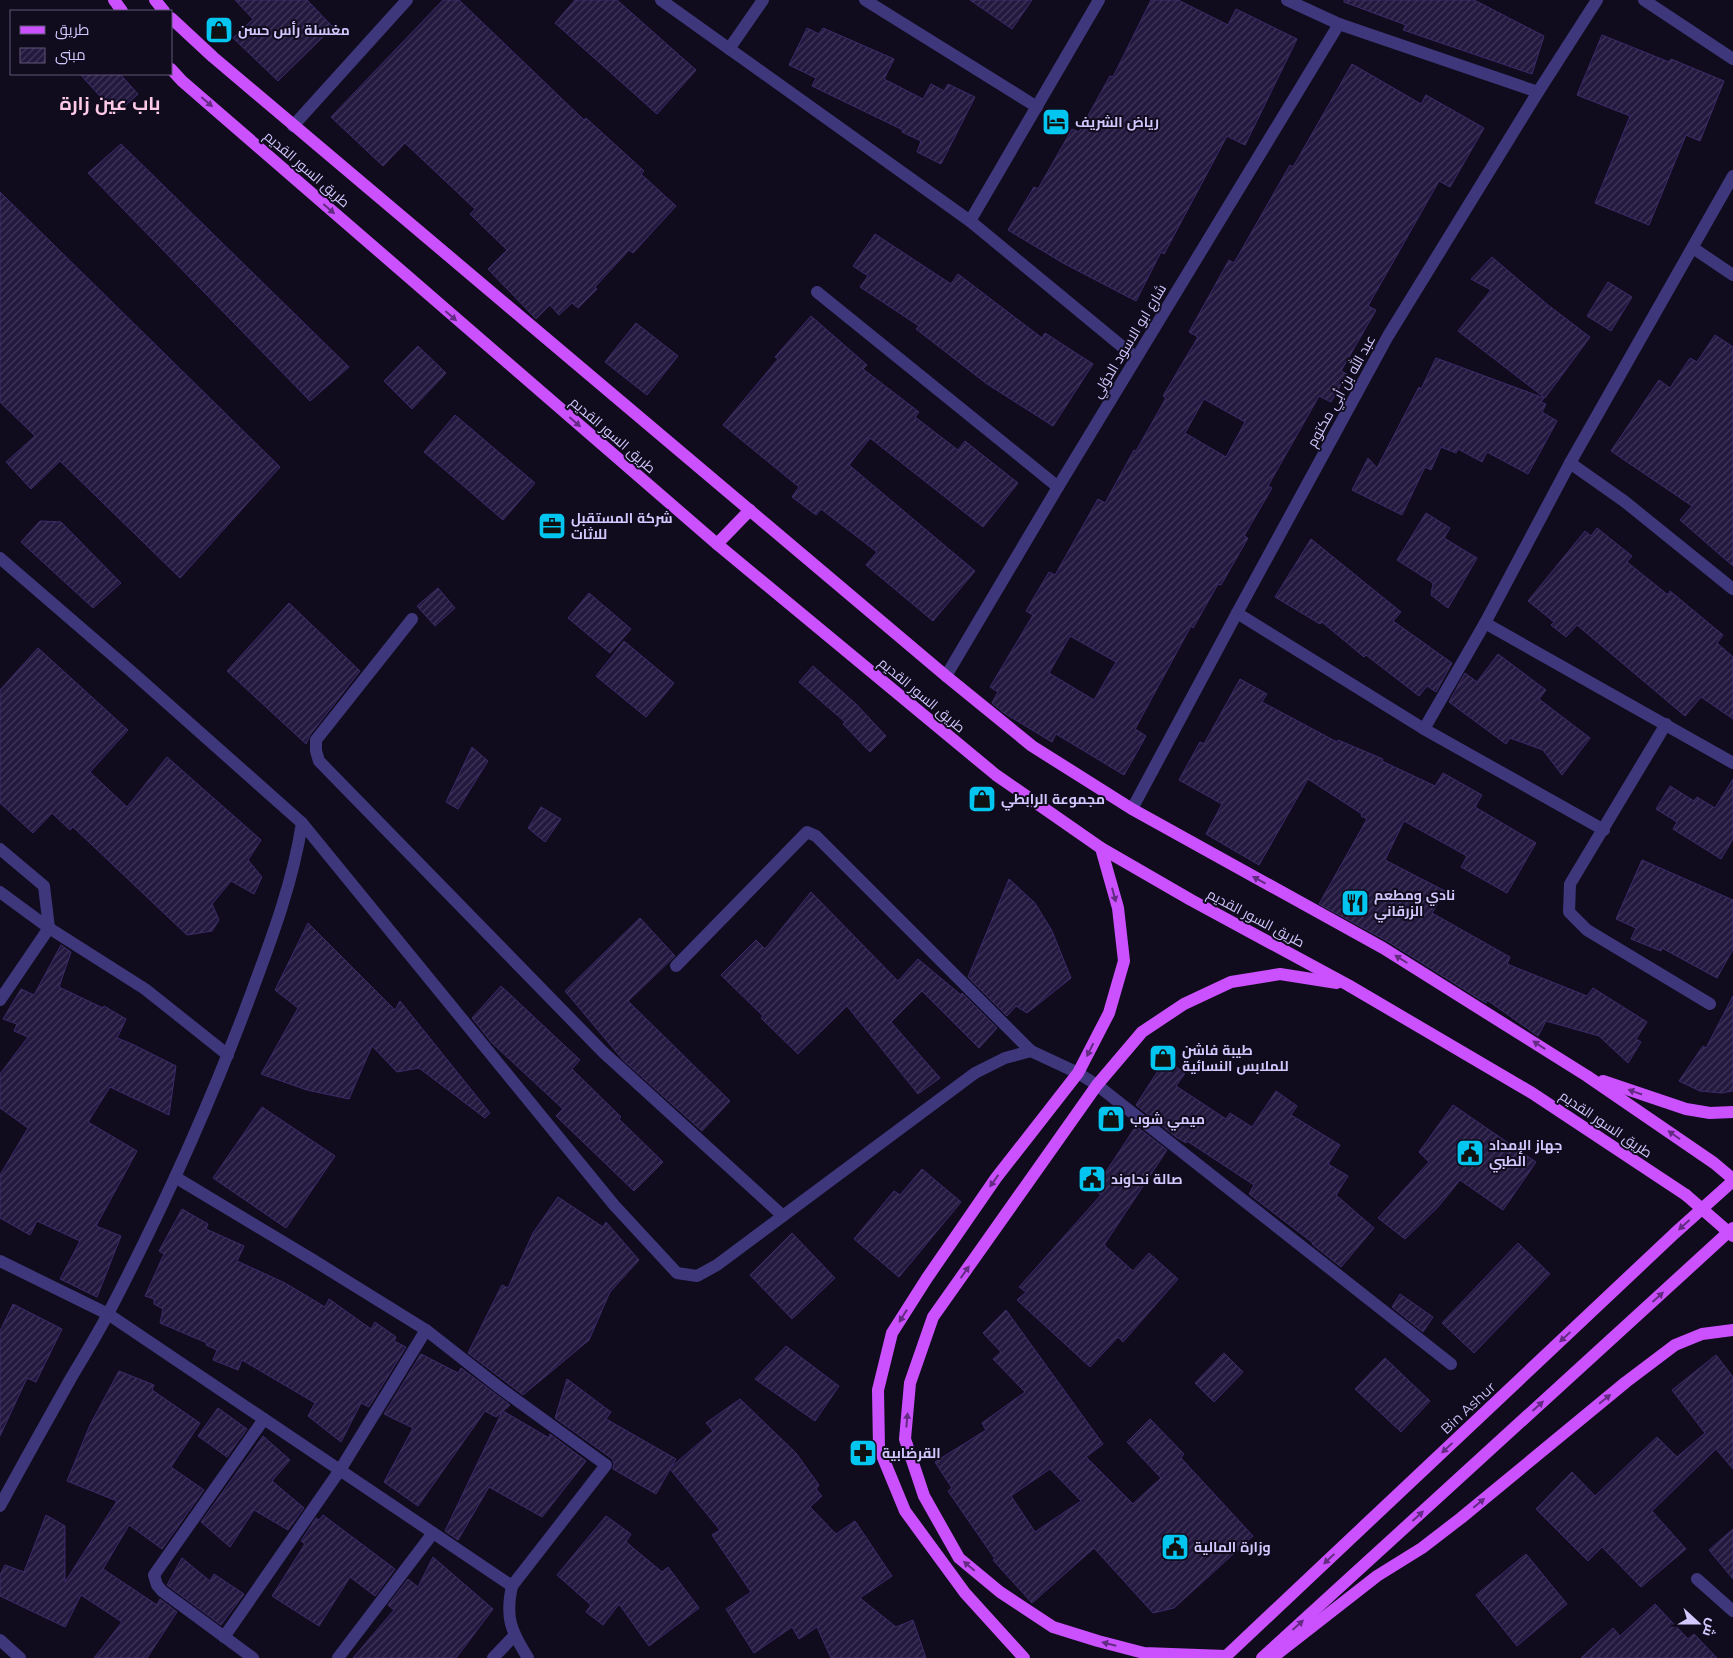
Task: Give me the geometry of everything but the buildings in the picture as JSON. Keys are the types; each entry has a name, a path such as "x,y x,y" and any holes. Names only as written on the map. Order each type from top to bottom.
{"main road":[{"path":"155,0 163,10"},
{"name":"طريق السور القديم","path":"172,19 293,126 946,676 1032,746 1132,809 1383,948 1587,1076 1714,1163 1733,1180"},
{"name":"طريق السور القديم","path":"172,69 182,81 440,306 717,544 996,775 1101,848 1191,900 1348,985 1532,1093 1686,1195 1733,1236"},
{"path":"717,544 750,510"},
{"path":"1024,1658 965,1593 905,1511 879,1448 878,1390 892,1333 927,1278 996,1178 1078,1073 1108,1013 1124,962 1118,908 1101,848"},
{"path":"1225,1657 1144,1653 1053,1627 1000,1592 959,1558 924,1496 905,1438 910,1383 933,1317 1097,1085 1142,1032 1184,1004 1231,982 1280,974 1348,985"},
{"path":"1587,1076 1686,1109 1710,1113 1733,1112"},
{"name":"Bin Ashur","path":"1225,1657 1733,1180"},
{"path":"1262,1658 1733,1228"},
{"path":"1272,1658 1378,1576 1422,1548 1461,1518 1626,1382 1675,1345 1702,1334 1733,1330"}],"street":[{"path":"293,126 407,0"},
{"path":"661,0 970,221 1136,358"},
{"path":"730,49 763,0"},
{"path":"865,0 1037,107"},
{"path":"970,221 1099,0"},
{"path":"1287,0 1339,24 1538,92"},
{"name":"عبد الله بن أبي مكتوم","path":"1132,809 1388,336 1538,92 1597,0"},
{"path":"1644,0 1733,59"},
{"name":"شارع ابو الاسود الدؤلي","path":"946,676 1058,487 1339,24"},
{"path":"1424,729 1485,623 1570,463 1733,176"},
{"path":"1693,248 1733,275"},
{"path":"817,292 1058,487"},
{"path":"1570,463 1624,501 1733,589"},
{"path":"0,558 302,823 614,1205 677,1273 697,1276 717,1265 975,1073 1005,1058 1031,1051"},
{"path":"1237,613 1424,729 1604,830"},
{"path":"412,619 316,740 316,751 320,761 603,1052 783,1216"},
{"path":"1485,623 1733,763"},
{"path":"1666,724 1570,884 1569,912 1587,930 1710,1004"},
{"path":"0,1506 108,1314 175,1177 228,1055 271,942 289,887 297,856 302,823"},
{"path":"676,966 807,832 816,836 1031,1051 1078,1073 1097,1085 1451,1364"},
{"path":"0,849 44,886 49,928 0,1000"},
{"path":"0,892 49,928 145,988 228,1055"},
{"path":"175,1177 426,1330 500,1388 606,1465 512,1586 508,1605 514,1636 528,1658"},
{"path":"0,1262 108,1314 512,1586"},
{"path":"224,1637 340,1470 426,1330"},
{"path":"252,1658 162,1590 157,1585 154,1576 264,1418"},
{"path":"338,1658 433,1533"},
{"path":"1697,1579 1733,1611"},
{"path":"493,1658 514,1636"},
{"path":"0,1640 20,1658"}],"place":[{"name":"مغسلة رأس حسن","path":"219,30"},
{"name":"رياض الشريف","path":"1056,122"},
{"name":"شركة المستقبل للاثات","path":"552,526"},
{"name":"مجموعة الرابطي","path":"982,799"},
{"name":"نادي ومطعم الزرقاني","path":"1355,903"},
{"name":"طيبة فاشن للملابس النسائية","path":"1163,1058"},
{"name":"ميمي شوب","path":"1111,1119"},
{"name":"جهاز الإمداد الطبي","path":"1470,1153"},
{"name":"صالة نحاوند","path":"1092,1179"},
{"name":"القرضابية","path":"863,1453"},
{"name":"وزارة المالية","path":"1175,1547"}],"district":[{"name":"باب عين زارة","path":"110,103"}]}
